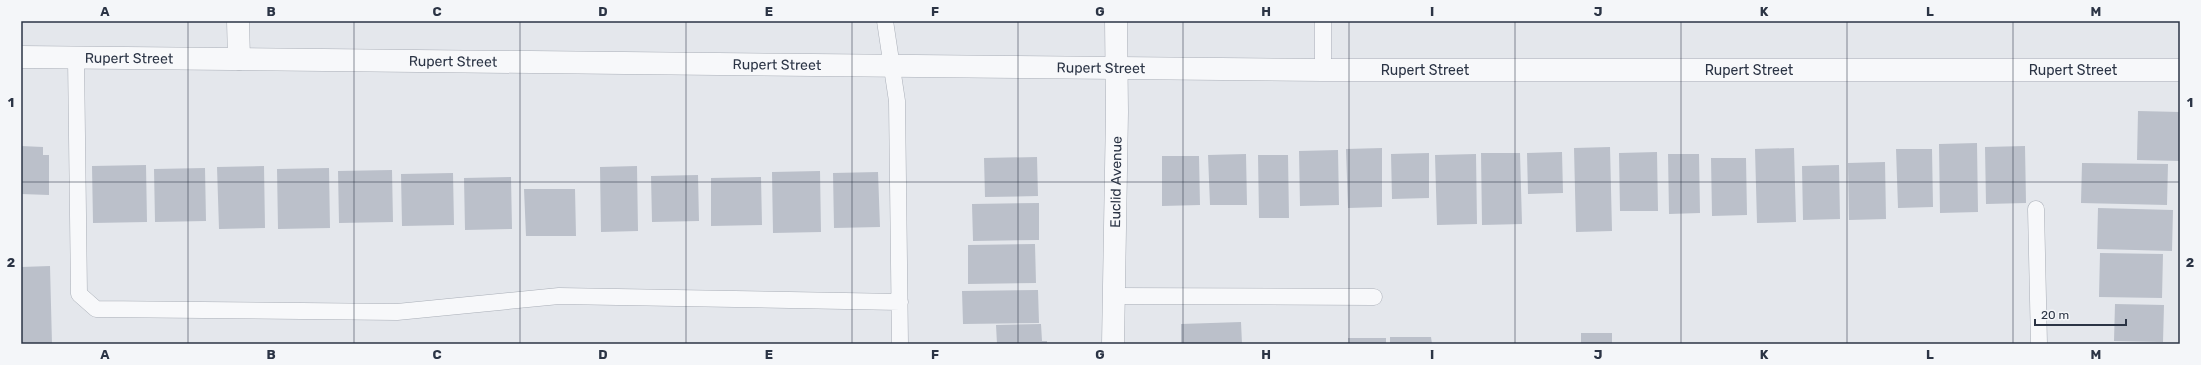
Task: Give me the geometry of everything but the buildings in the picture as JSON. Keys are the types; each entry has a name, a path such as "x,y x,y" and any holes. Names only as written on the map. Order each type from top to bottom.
{"street":[{"path":"238,21 239,59"},
{"name":"Euclid Avenue","path":"1113,344 1116,21"},
{"name":"Rupert Street","path":"21,57 1323,70 2180,70"}],"lane":[{"path":"885,21 897,101 900,344"},
{"path":"1323,21 1323,70"},
{"path":"76,58 79,294 96,309 397,312 559,296 900,302"},
{"path":"2036,209 2039,344"},
{"path":"1113,296 1374,297"}]}
